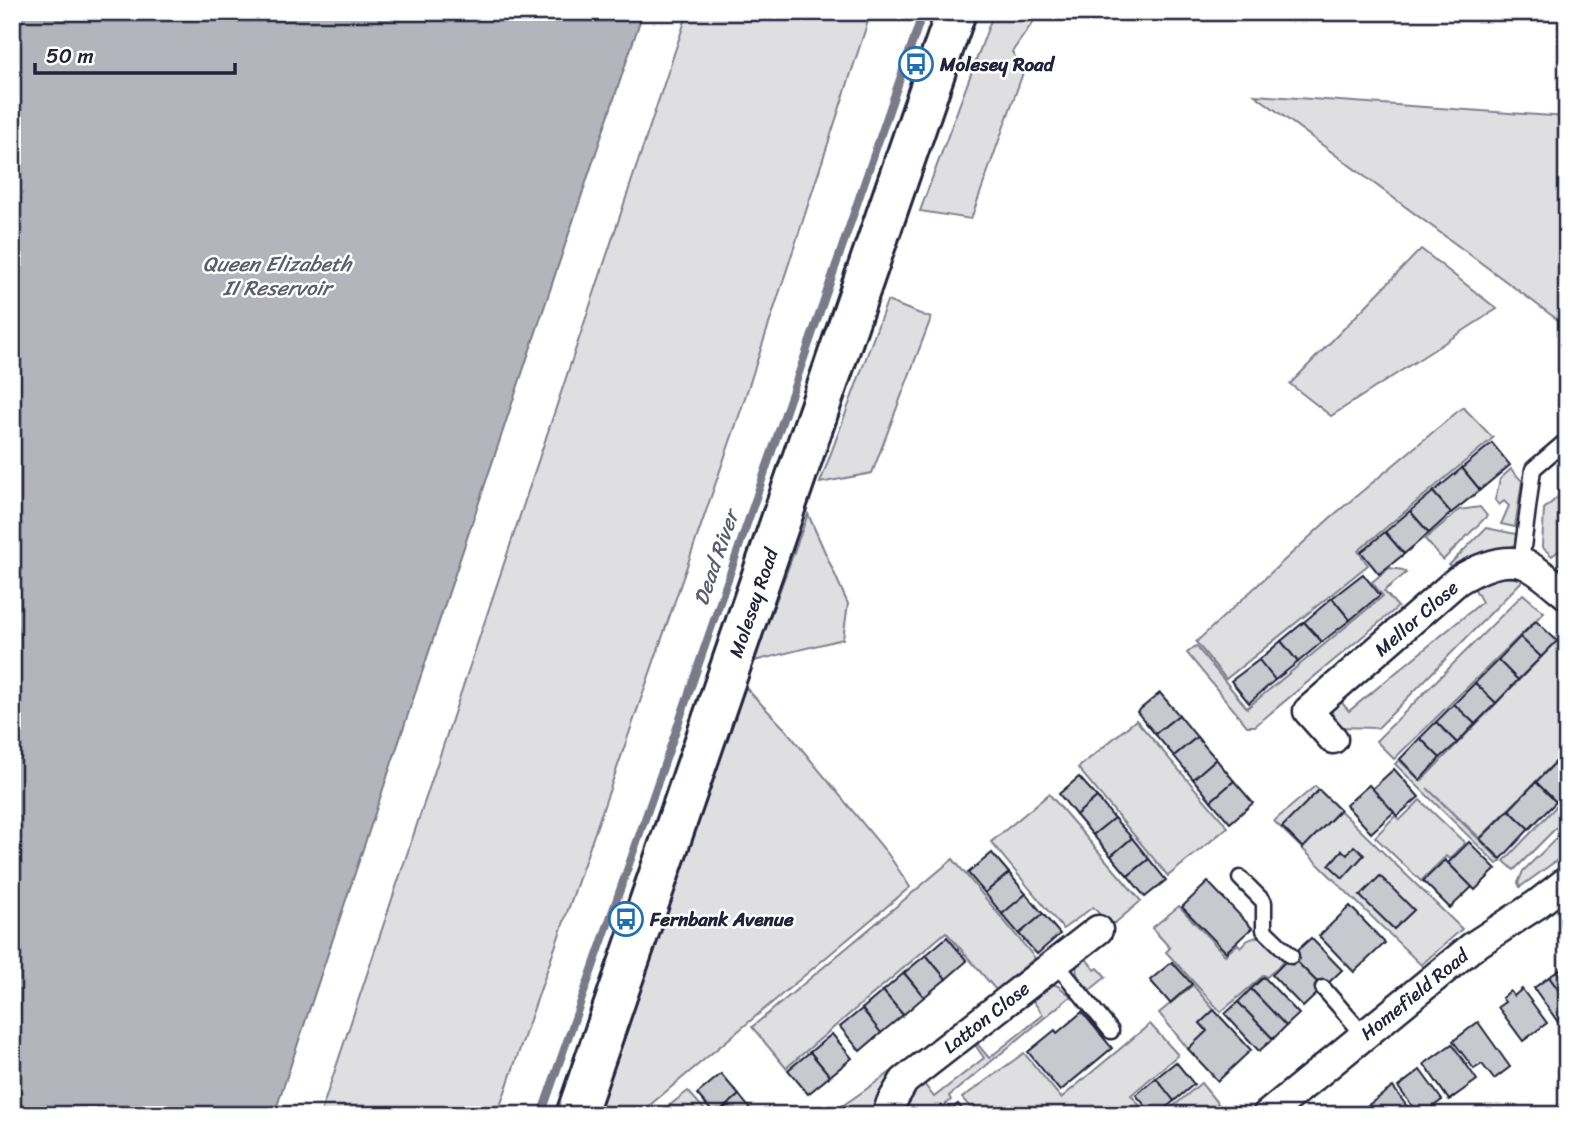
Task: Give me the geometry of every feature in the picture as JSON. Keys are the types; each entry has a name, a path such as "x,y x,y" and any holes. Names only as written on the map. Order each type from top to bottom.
{"street":[{"name":"Molesey Road","path":"576,1115 956,12"},
{"name":"Mellor Close","path":"1332,739 1308,711 1457,581 1474,571 1497,563 1521,563"},
{"path":"1521,563 1567,595"},
{"name":"Homefield Road","path":"1267,1115 1472,947 1567,881"},
{"name":"Latton Close","path":"887,1115 891,1102 905,1080 1098,930"}],"lane":[{"path":"1521,563 1533,469 1567,440"},
{"path":"1240,877 1264,902 1264,930 1291,956"},
{"path":"1055,962 1111,1031"},
{"path":"1323,988 1364,1035"}],"shaded area":[{"path":"688,12 871,12 741,410 497,1115 320,1115"},
{"path":"994,12 1040,12 1012,52 1024,70 971,219 920,211"},
{"path":"1255,95 1567,117 1567,326 1566,326"},
{"path":"1421,249 1497,309 1331,416 1290,384"},
{"path":"887,301 931,318 872,473 820,483"},
{"path":"1463,407 1493,438 1358,551 1368,565 1226,679 1196,642 1330,518"},
{"path":"1511,469 1522,481 1515,527 1501,524 1509,506 1504,501 1499,505 1495,500 1500,479"},
{"path":"1567,489 1567,544 1552,556 1542,547 1544,509"},
{"path":"1480,507 1487,516 1443,560 1425,539 1459,510"},
{"path":"808,514 848,604 843,639 754,661"},
{"path":"1486,528 1516,534 1515,544 1504,553 1453,569 1449,565"},
{"path":"1389,568 1406,573 1384,591 1398,607 1255,726 1247,726 1187,653 1196,646 1247,708 1383,596 1372,582"},
{"path":"1503,577 1524,579 1378,728 1339,727 1332,712 1337,697 1349,711 1482,602 1472,584"},
{"path":"1523,594 1544,612 1394,759 1376,741"},
{"path":"1557,641 1567,650 1567,750 1480,838 1427,788 1501,861 1497,864 1395,764 1399,760 1421,781"},
{"path":"745,687 786,730 888,854 910,887 638,1115 596,1115"},
{"path":"1136,720 1228,827 1168,876 1078,768"},
{"path":"1315,786 1462,929 1421,965 1274,821","holes":["1319,791 1340,811 1303,847","1361,896 1414,910 1394,929"]},
{"path":"1049,794 1141,901 1115,923 1108,923 1093,907 1063,929 991,842"},
{"path":"1567,795 1567,817 1514,870 1504,861"},
{"path":"1420,800 1465,843 1450,859 1446,856 1421,881 1375,837 1395,816 1400,820"},
{"path":"1567,828 1567,853 1520,887 1518,883 1523,871"},
{"path":"953,859 1035,958 996,990 946,932 786,1068 752,1027"},
{"path":"1179,906 1225,955 1238,944 1241,947 1248,940 1262,935 1285,960 1221,1012 1166,952 1170,948 1152,928"},
{"path":"1082,954 1095,970 1098,968 1106,977 1090,990 1076,970"},
{"path":"1052,984 1071,996 949,1096 951,1100 933,1115 907,1115 909,1093 921,1080 934,1097 984,1058 973,1042 975,1041 989,1058 1043,1015 1031,998 1045,986"},
{"path":"1193,985 1214,1010 1200,1023 1207,1031 1188,1049 1159,1013"},
{"path":"1150,1024 1178,1055 1131,1095 1141,1107 1132,1115 977,1115 962,1098 1024,1053 1061,1098"},
{"path":"905,1062 889,1081 879,1102 873,1108 865,1111 838,1109"},
{"path":"1201,1083 1227,1115 1163,1115"},
{"path":"688,1091 709,1115 657,1115"}],"water":[{"name":"Queen Elizabeth II Reservoir","path":"12,12 643,12 274,1115 12,1115"}],"building":[{"path":"1492,443 1510,465 1480,490 1462,468"},
{"path":"1462,468 1480,490 1451,513 1433,492"},
{"path":"1433,492 1451,513 1429,533 1410,511"},
{"path":"1410,511 1429,533 1404,554 1385,532"},
{"path":"1385,532 1404,554 1379,574 1361,552"},
{"path":"1363,574 1380,595 1350,620 1332,598"},
{"path":"1332,598 1350,620 1322,642 1304,622"},
{"path":"1536,621 1557,641 1541,657 1520,637"},
{"path":"1304,622 1322,642 1298,662 1281,641"},
{"path":"1520,637 1541,657 1518,680 1498,660"},
{"path":"1281,641 1298,662 1275,680 1259,660"},
{"path":"1259,660 1275,680 1249,703 1231,681"},
{"path":"1498,660 1518,680 1496,703 1475,683"},
{"path":"1475,683 1496,703 1475,724 1454,704"},
{"path":"1160,693 1179,715 1155,734 1137,712"},
{"path":"1454,704 1475,724 1457,743 1436,722"},
{"path":"1179,715 1197,737 1174,756 1155,734"},
{"path":"1436,722 1457,743 1440,758 1420,738"},
{"path":"1197,737 1216,759 1193,779 1174,756"},
{"path":"1420,738 1440,758 1420,780 1400,759"},
{"path":"1567,751 1567,771 1557,761"},
{"path":"1216,759 1234,781 1211,801 1193,779"},
{"path":"1557,761 1567,771 1567,792 1556,802 1536,782"},
{"path":"1394,769 1419,797 1397,816 1372,789"},
{"path":"1079,777 1097,797 1076,815 1059,794"},
{"path":"1234,781 1253,803 1230,823 1211,801"},
{"path":"1536,782 1556,802 1529,829 1509,810"},
{"path":"1369,785 1394,812 1371,833 1346,805"},
{"path":"1319,790 1340,810 1303,848 1282,827"},
{"path":"1097,797 1114,818 1093,835 1076,815"},
{"path":"1509,810 1529,829 1501,859 1480,839"},
{"path":"1114,818 1132,838 1111,856 1093,835"},
{"path":"1132,838 1149,859 1128,876 1111,856"},
{"path":"1469,842 1496,869 1475,890 1448,863"},
{"path":"1354,846 1364,855 1343,878 1329,865 1342,850 1347,855"},
{"path":"992,853 1009,873 985,893 968,873"},
{"path":"1149,859 1166,880 1145,897 1128,876"},
{"path":"1445,860 1472,887 1450,908 1423,881"},
{"path":"1009,873 1026,894 1002,914 985,893"},
{"path":"1380,876 1414,910 1394,929 1360,896"},
{"path":"1208,882 1252,928 1226,952 1182,907"},
{"path":"1026,894 1043,914 1019,934 1002,914"},
{"path":"1350,906 1385,943 1354,972 1319,936"},
{"path":"1043,914 1060,934 1037,954 1019,934"},
{"path":"947,937 967,961 946,979 926,955"},
{"path":"1311,938 1342,970 1323,988 1291,956"},
{"path":"926,955 946,979 924,997 904,973"},
{"path":"1291,956 1323,988 1303,1007 1272,975"},
{"path":"1172,962 1192,984 1170,1003 1150,980"},
{"path":"1564,967 1567,970 1567,1002 1549,977"},
{"path":"904,973 924,997 903,1015 883,991"},
{"path":"1264,977 1299,1014 1286,1026 1251,989"},
{"path":"1549,977 1567,1002 1567,1020 1560,1025 1534,988"},
{"path":"1251,989 1286,1026 1273,1039 1238,1002"},
{"path":"1522,989 1547,1023 1523,1041 1498,1007 1505,1002 1502,998 1510,991 1514,996"},
{"path":"883,991 903,1015 881,1033 862,1009"},
{"path":"1238,1002 1273,1039 1259,1051 1225,1014"},
{"path":"862,1009 881,1033 860,1051 840,1027"},
{"path":"1214,1010 1251,1050 1218,1081 1188,1049 1207,1031 1200,1023"},
{"path":"1082,1012 1112,1048 1060,1091 1028,1052"},
{"path":"1478,1022 1510,1067 1494,1079 1482,1064 1474,1069 1453,1041"},
{"path":"832,1034 852,1058 830,1076 810,1052"},
{"path":"1452,1044 1477,1080 1449,1100 1424,1064"},
{"path":"810,1052 830,1076 808,1094 788,1070"},
{"path":"1176,1062 1194,1084 1174,1101 1156,1078"},
{"path":"1420,1070 1442,1100 1419,1115 1398,1087"},
{"path":"721,1074 739,1095 715,1115 697,1094"},
{"path":"1156,1078 1174,1101 1157,1115 1153,1115 1136,1095"},
{"path":"1393,1087 1413,1115 1356,1115 1356,1114"},
{"path":"739,1095 755,1115 716,1115"},
{"path":"958,1104 967,1115 944,1115"}],"waterway":[{"name":"Dead River","path":"541,1115 923,12"}],"place":[{"name":"Molesey Road","path":"916,64"},
{"name":"Fernbank Avenue","path":"626,919"}]}
